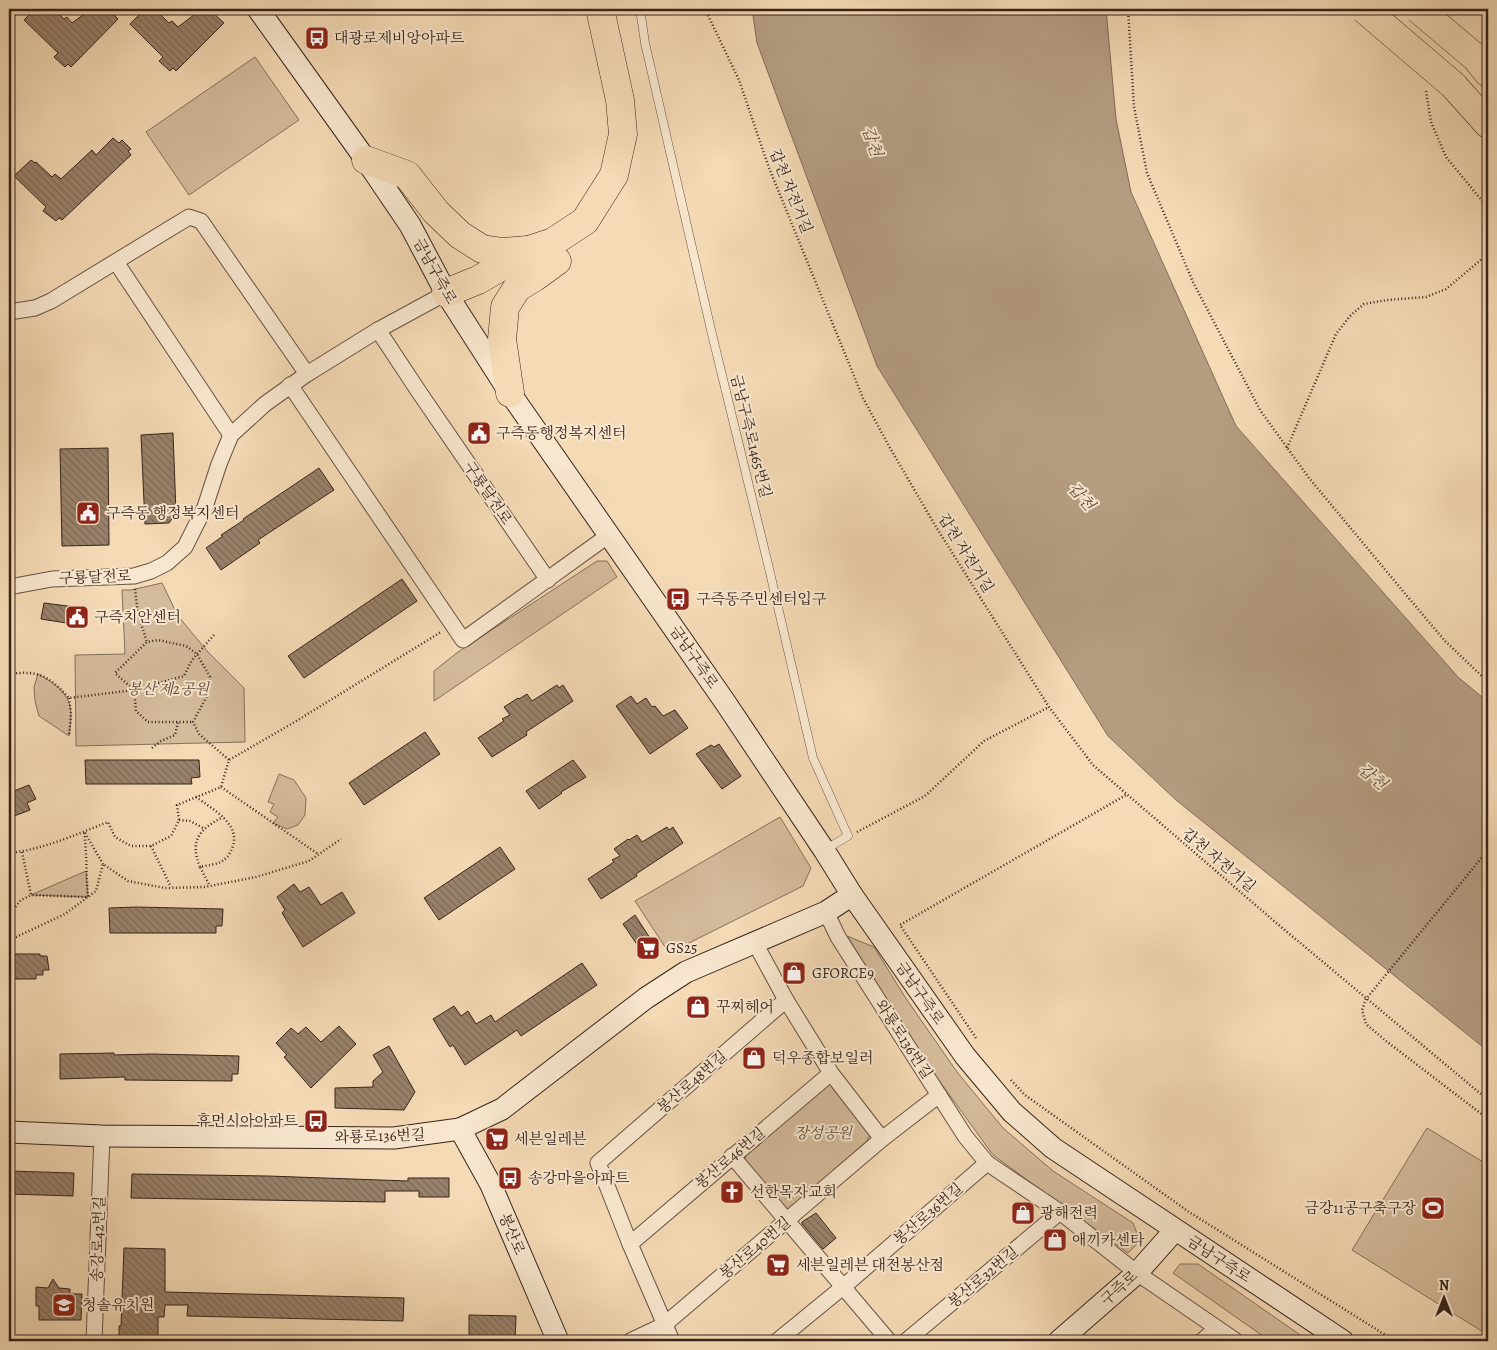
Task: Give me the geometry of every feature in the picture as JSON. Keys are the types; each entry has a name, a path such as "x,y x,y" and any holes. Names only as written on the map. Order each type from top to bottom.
{"highway":[{"path":"446,293 478,280 532,249 553,242 585,221 614,175 623,134 620,100 600,9"},
{"path":"510,393 502,339 505,307 517,288 558,261 603,227 627,190 634,164 638,134 633,81 617,9"},
{"path":"1364,9 1440,86 1488,124"},
{"path":"1418,9 1482,65"},
{"path":"366,160 407,175 436,212 460,235 482,250 502,252 532,249"},
{"path":"478,280 558,261"}],"main road":[{"name":"금남구즉로","path":"258,9 410,225 446,293 510,393 725,702 852,895 965,1056 1012,1112 1053,1148 1343,1341"},
{"name":"와룡로136번길","path":"9,1132 102,1136 394,1138 460,1129 502,1109 646,998 686,972 826,912 852,895"},
{"name":"봉산로","path":"460,1129 491,1185 558,1341"},
{"name":"구즉로","path":"1059,1341 1138,1273 1175,1230"}],"street":[{"path":"9,312 35,308 51,301 189,217 202,221 307,374"},
{"path":"116,262 231,435"},
{"name":"구룡달전로","path":"9,587 52,579 134,576 168,563 185,547 206,506 219,464 231,435 265,404 290,385 378,330 446,293"},
{"name":"구룡달전로","path":"378,330 418,392 548,580"},
{"path":"290,385 462,640 610,535"},
{"name":"와룡로136번길","path":"826,912 838,937 965,1136 986,1163 1060,1212 1138,1273 1236,1341"},
{"path":"755,943 786,1000 831,1072 882,1139"},
{"name":"봉산로48번길","path":"630,1244 598,1163 786,1000"},
{"name":"봉산로46번길","path":"630,1244 831,1072"},
{"name":"봉산로40번길","path":"630,1341 664,1325 882,1139 939,1095"},
{"name":"송강로42번길","path":"94,1341 102,1136"},
{"path":"732,1156 889,1341"},
{"name":"봉산로36번길","path":"777,1341 843,1287 986,1163"},
{"name":"봉산로32번길","path":"906,1341 1060,1212"},
{"path":"630,1244 672,1341"},
{"path":"1202,1341 1217,1328"}],"lane":[{"name":"금남구즉로1465번길","path":"640,9 645,44 813,758 848,836"},
{"path":"824,850 848,836"}],"path":[{"name":"갑천 자전거길","path":"705,9 739,80 769,168 863,398 936,527 1049,707 1093,766 1366,999 1488,1100"},
{"path":"1128,9 1134,107 1147,173 1193,282 1260,410 1309,478 1439,634 1488,682"},
{"path":"1440,86 1426,94 1430,122 1446,157 1488,208"},
{"path":"1287,448 1336,334 1350,316 1364,304 1386,300 1426,297 1446,289 1488,254"},
{"path":"134,576 138,614 146,642"},
{"path":"221,787 229,760 294,723 443,630"},
{"path":"69,698 134,690 184,676 196,654 214,635"},
{"path":"158,640 186,646 196,654 210,677 207,696 192,722 148,722 136,711 134,690 115,673 146,642 158,640"},
{"path":"9,674 38,674 56,684 69,698 72,713 69,736"},
{"path":"848,836 925,796 984,741 1049,707"},
{"path":"152,748 161,741 175,735 178,722"},
{"path":"192,722 199,734 229,760"},
{"path":"9,853 22,852 108,822 115,837 131,846 150,846 171,836 179,820 177,805 221,787"},
{"path":"221,787 318,854"},
{"path":"976,1039 900,925 1126,795"},
{"path":"196,797 223,817 233,830 235,839 229,857 220,863 200,867"},
{"path":"210,886 195,856 195,844 200,832 223,817"},
{"path":"179,820 190,821 205,829"},
{"path":"84,831 103,864 128,880 165,888 210,886 256,877 309,861 341,839"},
{"path":"84,831 87,850 86,877 88,897"},
{"path":"150,846 172,888"},
{"path":"1488,850 1366,999 1362,1010 1366,1024 1488,1119"},
{"path":"22,852 31,895"},
{"path":"9,938 16,937 65,914 96,891 103,864"},
{"path":"9,915 21,900 31,895 88,897"},
{"path":"1006,1076 1025,1095 1189,1212 1395,1341"}],"green space":[{"path":"255,57 299,120 189,195 146,132"},
{"path":"597,561 607,561 617,577 434,701 434,671 458,652"},
{"name":"봉산 제2공원","path":"162,583 178,616 208,652 244,688 245,742 76,746 75,655 125,654 122,590 131,590"},
{"path":"38,674 56,686 67,698 71,714 69,736 39,716 34,687"},
{"path":"279,774 294,780 306,798 305,815 298,825 287,829 273,823 278,817 270,812 274,804 268,802"},
{"path":"780,817 811,868 803,886 669,953 635,901"},
{"path":"86,871 88,897 31,895"},
{"path":"847,936 874,947 905,997 957,1072 1003,1128 1053,1171 1133,1223 1140,1241 1128,1253 993,1155 935,1075"},
{"name":"장성공원","path":"827,1083 834,1084 871,1132 867,1141 789,1209 785,1207 745,1163 746,1155"},
{"name":"금강11공구축구장","path":"1427,1128 1488,1165 1488,1335 1352,1250"},
{"path":"1180,1264 1198,1264 1309,1341 1270,1341 1173,1273"}],"water":[{"name":"갑천","path":"752,9 1106,9 1116,119 1131,192 1236,426 1458,677 1488,702 1488,1051 1176,800 1108,736 877,366 757,43"}],"building":[{"path":"35,9 54,9 64,19 67,17 72,23 91,9 108,9 118,19 71,67 68,64 65,67 54,57 58,53 24,20"},
{"path":"145,9 155,9 169,23 172,21 178,27 202,9 209,9 224,23 176,71 173,68 170,71 159,61 163,57 130,24"},
{"path":"113,138 119,143 122,140 131,149 128,151 131,155 62,220 59,218 56,221 43,211 46,207 14,176 31,160 36,162 52,177 55,174 61,179 92,150 96,155"},
{"path":"173,433 176,513 169,523 145,524 141,435"},
{"path":"108,448 109,545 62,546 60,449"},
{"path":"319,468 334,490 258,540 260,543 221,570 206,548 243,519"},
{"path":"402,579 417,601 304,678 288,656"},
{"path":"44,603 75,607 73,624 41,619"},
{"path":"557,685 559,688 563,685 573,701 526,732 527,735 492,757 478,738 510,715 504,707 527,694 532,701"},
{"path":"631,696 637,704 646,698 652,707 655,706 663,716 675,710 688,728 650,754 616,706"},
{"path":"425,732 440,754 364,805 349,783"},
{"path":"719,744 741,776 722,789 696,754 711,745 714,747"},
{"path":"85,760 199,760 200,777 191,778 192,784 86,784"},
{"path":"573,760 586,777 561,792 539,809 526,791"},
{"path":"29,785 36,799 27,803 30,810 9,818 9,793"},
{"path":"667,827 669,830 673,827 683,843 601,899 588,879 620,856 614,849 637,835 642,842"},
{"path":"500,847 515,869 439,920 424,898"},
{"path":"294,884 300,892 309,887 321,905 342,892 355,913 303,947 282,913 285,910 277,897"},
{"path":"109,908 223,909 222,926 216,926 216,933 110,933"},
{"path":"635,915 659,952 647,959 623,924"},
{"path":"11,954 40,954 40,956 47,956 49,970 43,970 43,975 36,975 36,979 9,979 9,956"},
{"path":"582,963 597,985 521,1036 517,1030 465,1065 453,1045 450,1047 433,1019 454,1006 461,1016 468,1011 476,1024 491,1015 495,1022"},
{"path":"339,1026 356,1044 311,1088 284,1057 287,1055 276,1043 291,1028 298,1034 306,1027 321,1042"},
{"path":"389,1046 415,1092 404,1110 335,1108 335,1088 373,1087 373,1081 383,1072 373,1055"},
{"path":"114,1053 114,1055 239,1056 238,1074 232,1074 232,1081 125,1080 125,1077 60,1079 60,1054"},
{"path":"9,1171 74,1173 73,1196 9,1194"},
{"path":"132,1174 408,1181 408,1178 449,1178 449,1197 419,1197 419,1191 385,1191 385,1202 131,1198"},
{"path":"816,1213 836,1238 823,1249 802,1224 802,1222"},
{"path":"124,1248 165,1249 165,1292 404,1298 403,1321 187,1316 188,1305 165,1305 164,1317 158,1317 158,1341 119,1341"},
{"path":"53,1279 59,1288 70,1289 70,1294 82,1294 81,1320 39,1320 39,1306 36,1306 36,1287 48,1288"},
{"path":"469,1315 516,1316 515,1341 469,1341"}],"place":[{"name":"대광로제비앙아파트","path":"317,38"},
{"name":"구즉동행정복지센터","path":"479,433"},
{"name":"구즉동 행정복지센터","path":"88,513"},
{"name":"구즉동주민센터입구","path":"678,599"},
{"name":"구즉치안센터","path":"77,617"},
{"name":"GS25","path":"648,948"},
{"name":"GFORCE9","path":"794,973"},
{"name":"꾸찌헤어","path":"698,1007"},
{"name":"덕우종합보일러","path":"754,1058"},
{"name":"휴먼시아아파트","path":"316,1121"},
{"name":"세븐일레븐","path":"497,1139"},
{"name":"송강마을아파트","path":"510,1178"},
{"name":"선한목자교회","path":"732,1192"},
{"name":"금강11공구축구장","path":"1433,1208"},
{"name":"광해전력","path":"1023,1213"},
{"name":"애끼카센타","path":"1055,1240"},
{"name":"세븐일레븐 대전봉산점","path":"778,1265"},
{"name":"청솔유치원","path":"64,1305"}]}
